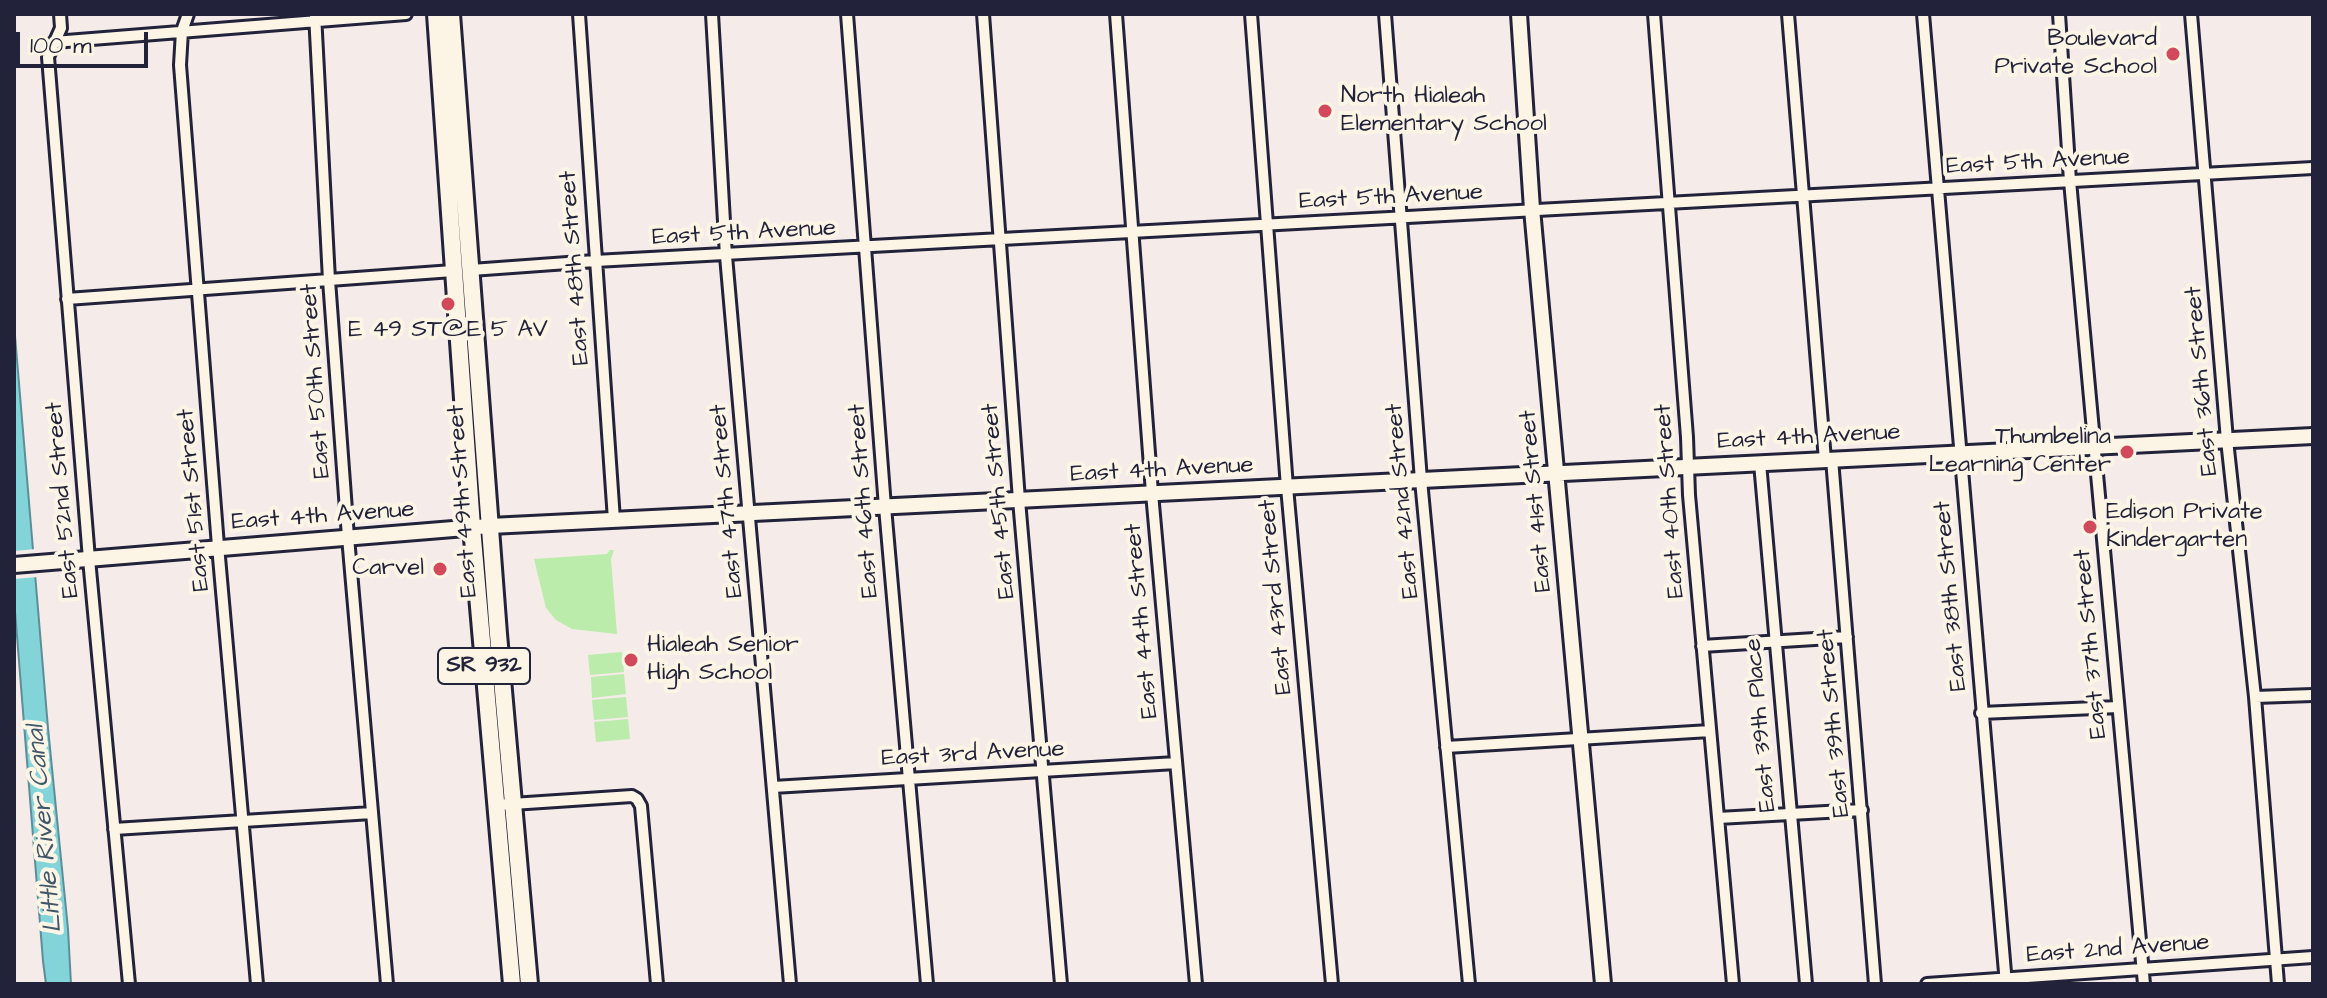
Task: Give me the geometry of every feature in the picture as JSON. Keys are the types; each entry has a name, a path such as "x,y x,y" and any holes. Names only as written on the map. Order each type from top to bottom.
{"main road":[{"name":"East 49th Street","path":"436,14 472,527 529,984"},
{"name":"East 49th Street","path":"451,14 490,526 512,984"},
{"name":"East 41st Street","path":"1519,14 1532,209 1603,984"},
{"path":"448,188 454,198 459,258 471,270"},
{"path":"453,271 463,283 467,325 476,342"},
{"name":"East 4th Avenue","path":"14,565 472,527 2313,436"}],"street":[{"name":"East 52nd Street","path":"60,14 61,28 48,57 89,559 129,984"},
{"name":"East 51st Street","path":"188,14 182,31 180,65 257,984"},
{"path":"54,42 316,18 406,14"},
{"name":"East 48th Street","path":"579,14 614,520"},
{"name":"East 47th Street","path":"712,14 726,256 790,984"},
{"name":"East 46th Street","path":"847,14 885,507 927,984"},
{"name":"East 45th Street","path":"983,14 1019,500 1061,984"},
{"name":"East 44th Street","path":"1116,14 1152,493 1196,984"},
{"name":"East 43rd Street","path":"1251,14 1287,487 1332,984"},
{"name":"East 42nd Street","path":"1385,14 1421,480 1469,984"},
{"name":"East 40th Street","path":"1654,14 1687,467 1733,984"},
{"name":"East 39th Street","path":"1788,14 1828,459 1837,519 1875,984"},
{"name":"East 38th Street","path":"1923,14 2006,981"},
{"name":"East 37th Street","path":"2059,14 2070,181 2144,984"},
{"name":"East 36th Street","path":"2191,14 2227,440 2255,697 2278,984"},
{"name":"East 50th Street","path":"316,18 329,280 387,984"},
{"name":"East 5th Avenue","path":"471,270 2313,168"},
{"path":"67,299 453,271"},
{"name":"East 39th Place","path":"1760,463 1806,984"},
{"path":"1702,646 1847,637"},
{"path":"2255,697 2313,695"},
{"path":"1981,713 2118,707"},
{"path":"1446,747 1710,731"},
{"name":"East 3rd Avenue","path":"773,787 1176,763"},
{"path":"505,804 632,796 637,799 641,806 657,984"},
{"path":"1718,818 1862,810"},
{"path":"114,829 372,813"},
{"name":"East 2nd Avenue","path":"1927,984 2006,981 2313,957"}],"green space":[{"path":"614,550 611,559 617,634 572,629 556,620 546,608 534,559 607,554"},
{"path":"622,652 624,672 590,675 588,655"},
{"path":"624,674 626,694 592,698 591,677"},
{"path":"626,697 628,717 594,720 592,700"},
{"path":"628,719 630,739 596,742 594,722"}],"water":[{"name":"Little River Canal","path":"14,324 71,984 46,984 43,961 14,599"}],"pier":[{"path":"36,549 38,577 14,579 14,551"}],"place":[{"name":"Boulevard Private School","path":"2173,54"},
{"name":"North Hialeah Elementary School","path":"1325,111"},
{"name":"E 49 ST@E 5 AV","path":"448,304"},
{"name":"Thumbelina Learning Center","path":"2127,452"},
{"name":"Edison Private Kindergarten","path":"2090,527"},
{"name":"Carvel","path":"440,569"},
{"name":"Hialeah Senior High School","path":"631,660"}]}
